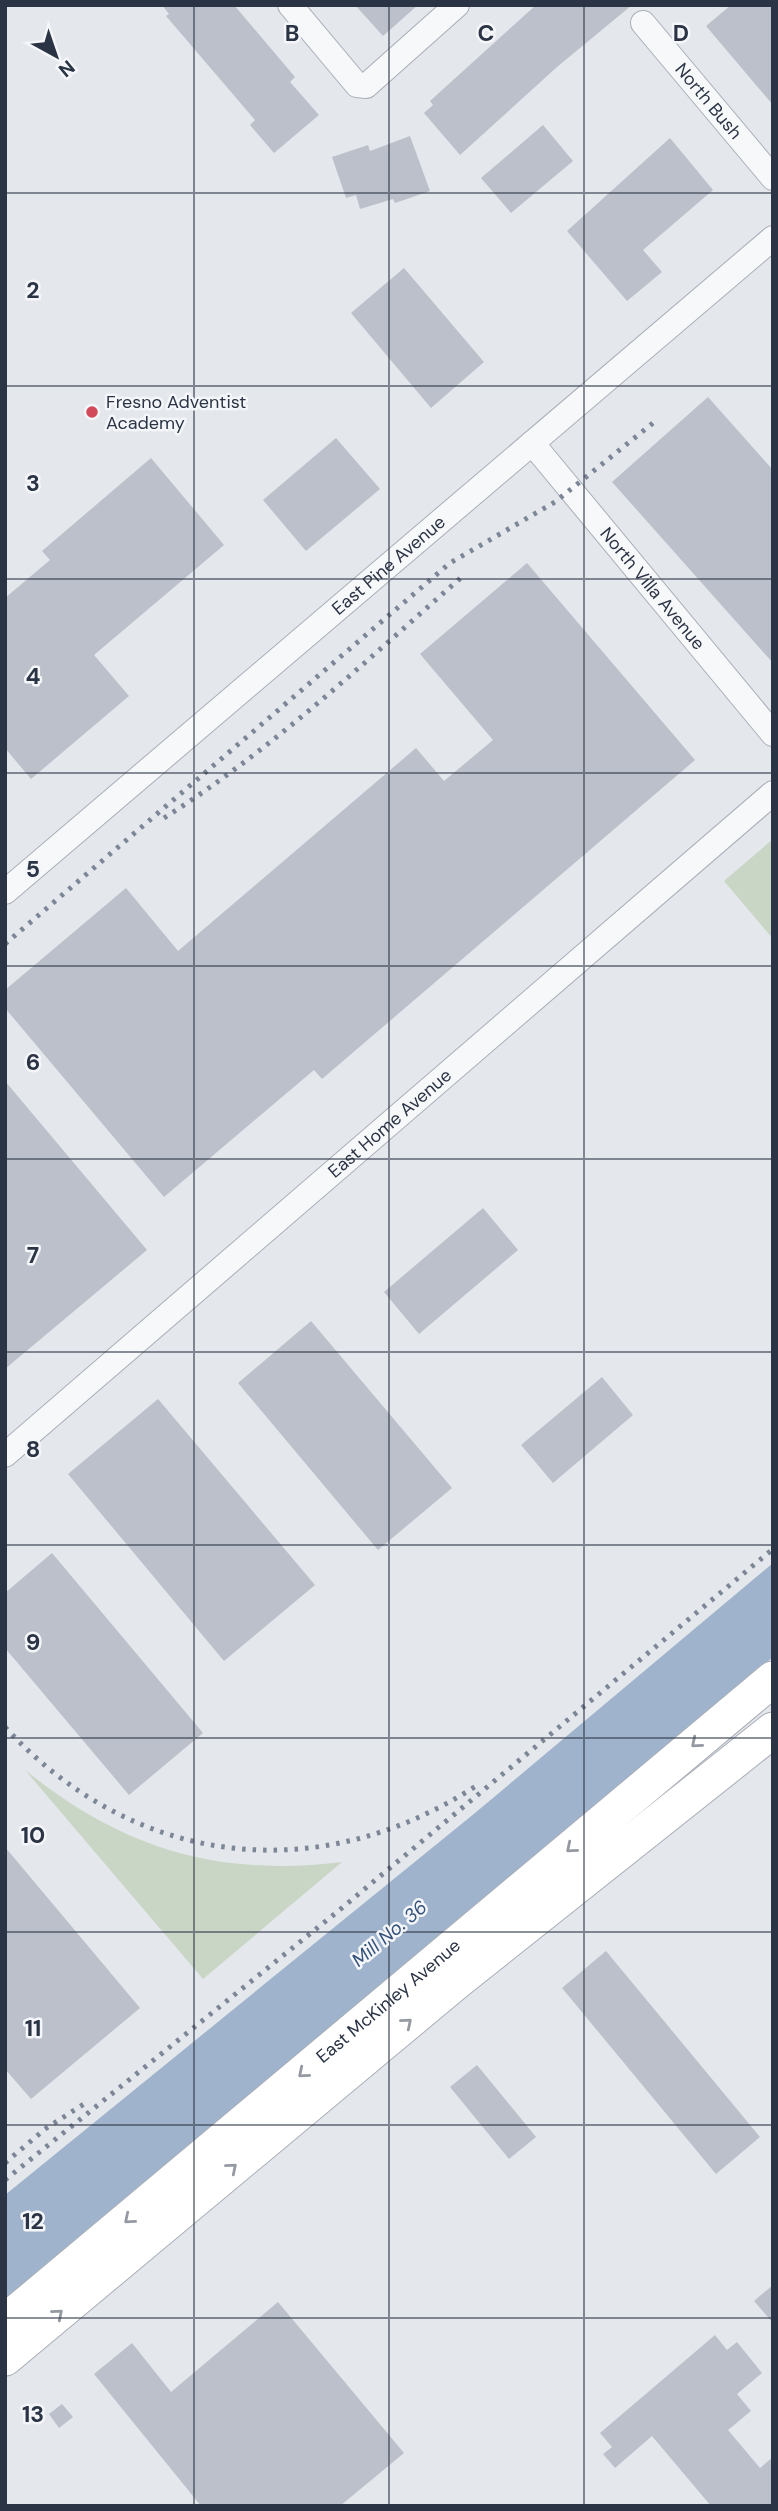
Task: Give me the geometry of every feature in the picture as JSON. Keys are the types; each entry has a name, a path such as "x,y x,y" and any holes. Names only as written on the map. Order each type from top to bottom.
{"main road":[{"name":"East McKinley Avenue","path":"5,2358 456,1982 634,1817 773,1679"},
{"name":"East McKinley Avenue","path":"5,2322 634,1817 773,1730"}],"street":[{"path":"290,5 357,85 366,86 457,5"},
{"name":"North Bush","path":"643,23 773,178"},
{"name":"East Pine Avenue","path":"5,892 773,238"},
{"name":"North Villa Avenue","path":"532,443 773,734"},
{"name":"East Home Avenue","path":"5,1455 773,793"}],"green space":[{"path":"773,839 773,939 724,881"},
{"path":"25,1770 98,1820 135,1838 173,1851 254,1865 297,1866 342,1862 203,1979"}],"water":[{"name":"Mill No. 36","path":"773,1563 773,1657 5,2299 5,2195 475,1813"}],"building":[{"path":"162,5 234,5 295,77 290,82 319,115 274,153 250,125 255,120 166,16 169,14"},
{"path":"355,5 418,5 383,36"},
{"path":"536,5 632,5 557,67 460,155 424,113 433,105 430,101"},
{"path":"731,5 773,5 773,105 706,26"},
{"path":"543,125 573,161 511,213 481,178"},
{"path":"410,136 430,191 395,203 393,199 360,209 356,195 346,198 332,157 368,145 370,151"},
{"path":"670,138 713,190 643,250 662,272 627,301 567,231"},
{"path":"404,268 484,362 431,408 351,313"},
{"path":"708,397 773,470 773,663 612,482"},
{"path":"336,438 380,489 306,551 263,500"},
{"path":"151,458 224,545 94,655 129,696 31,779 5,748 5,598 50,560 42,551"},
{"path":"527,563 695,760 322,1079 314,1070 164,1197 5,1008 5,990 126,888 178,951 416,748 444,781 493,740 420,654"},
{"path":"5,1081 147,1250 5,1369"},
{"path":"483,1208 518,1250 419,1334 384,1292"},
{"path":"311,1321 452,1488 378,1550 238,1383"},
{"path":"602,1377 633,1415 553,1483 521,1445"},
{"path":"158,1399 315,1585 224,1661 68,1474"},
{"path":"52,1553 203,1733 129,1795 5,1648 5,1593"},
{"path":"5,1847 140,2008 31,2099 5,2069"},
{"path":"606,1951 760,2137 716,2174 562,1988"},
{"path":"477,2065 536,2137 509,2159 450,2087"},
{"path":"773,2285 773,2323 754,2301"},
{"path":"278,2302 404,2453 340,2506 201,2506 94,2374 132,2343 171,2392"},
{"path":"715,2335 727,2350 737,2342 762,2373 737,2394 751,2411 728,2430 760,2468 773,2457 773,2506 711,2506 652,2436 615,2468 603,2454 612,2447 600,2433"},
{"path":"62,2404 73,2417 59,2428 49,2414"}],"railway":[{"path":"5,944 450,563 555,502 653,423"},
{"path":"164,818 281,733 464,575"},
{"path":"5,2180 337,1912 773,1549"},
{"path":"5,1727 55,1774 110,1810 168,1834 229,1848 291,1850 353,1840 415,1819 476,1786"},
{"path":"5,2163 45,2129 87,2102"}],"place":[{"name":"Fresno Adventist Academy","path":"92,412"}]}
